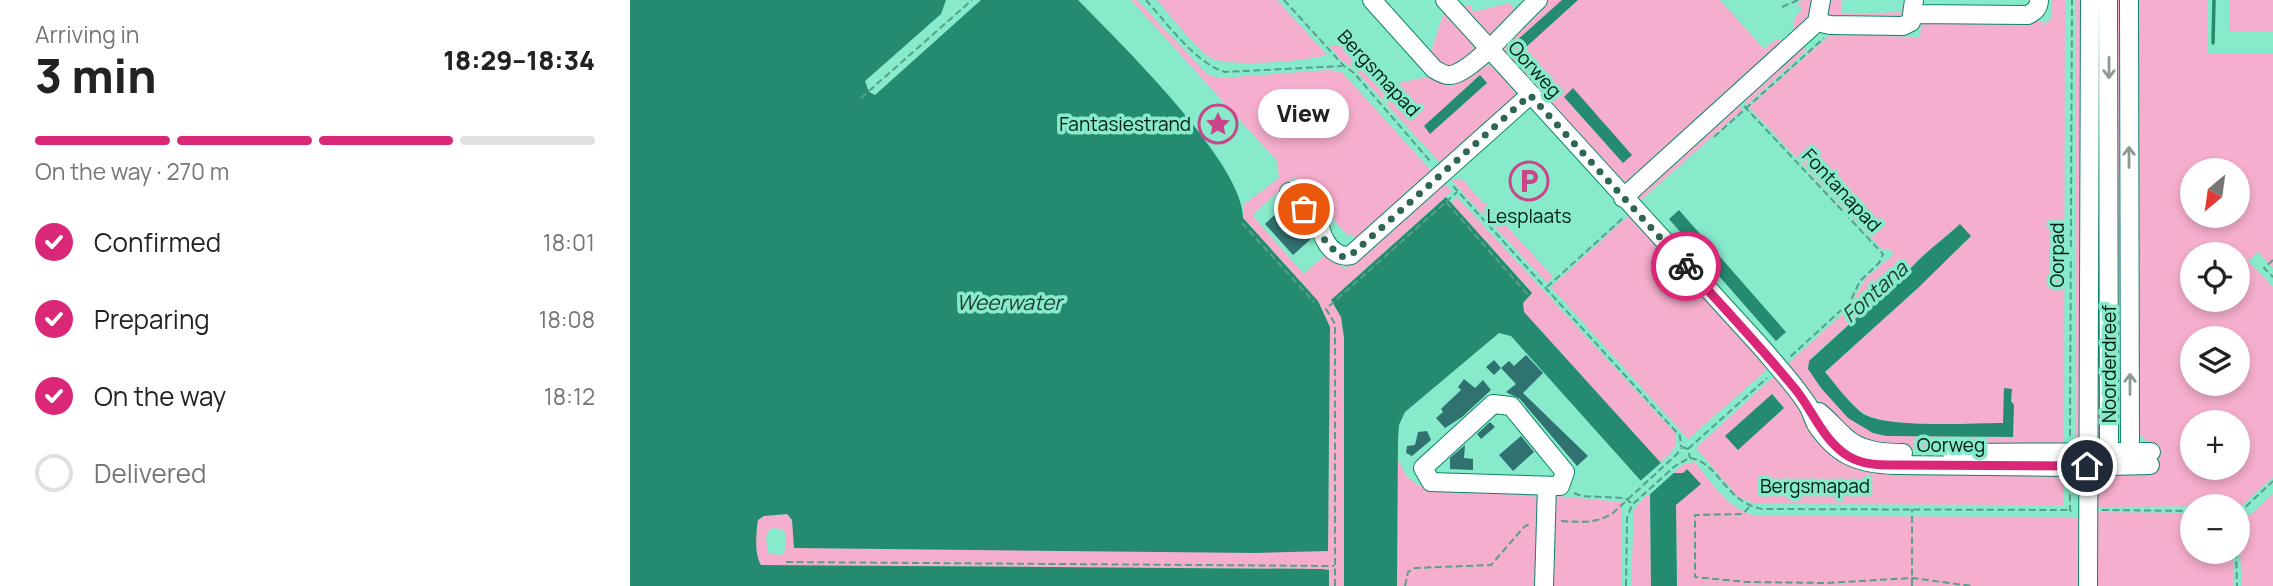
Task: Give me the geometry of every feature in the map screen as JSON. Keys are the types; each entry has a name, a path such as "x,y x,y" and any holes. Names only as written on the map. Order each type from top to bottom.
{"street":[{"path":"1372,0 1434,69 1444,75 1452,75 1461,70 1488,49 1538,0"},
{"name":"Oorweg","path":"1444,0 1778,368 1807,404 1826,418 1846,439 1858,446 1884,453 2079,460 2151,458"},
{"path":"1628,204 1734,95 1817,22 1821,0"},
{"path":"1817,22 1830,25 1903,26 1911,22 1914,7 1942,14 2028,15 2039,6 2039,0"},
{"path":"2088,586 2078,510 2090,0"},
{"name":"Noorderdreef","path":"2108,0 2120,457"},
{"name":"Noorderdreef","path":"2120,457 2129,0"},
{"path":"1289,192 1318,225 1324,239 1339,256 1351,255 1530,95"},
{"path":"1544,586 1545,521 1553,486 1565,471 1511,406 1493,404 1423,468 1431,482 1553,486"}],"path":[{"path":"861,98 972,0"},
{"path":"1146,0 1198,56 1216,69 1225,72 1343,66"},
{"name":"Bergsmapad","path":"1284,0 1343,66 1354,73 1441,174 1680,436 1681,447"},
{"path":"1782,7 1798,0"},
{"name":"Oorpad","path":"2072,0 2078,510"},
{"name":"Fontanapad","path":"1688,449 1850,302 1860,281 1879,263 1883,254 1734,95"},
{"path":"1335,586 1335,324 1326,309 1457,191"},
{"path":"1446,202 1529,296"},
{"path":"1546,288 1628,204"},
{"path":"1241,223 1314,302"},
{"path":"2273,260 2264,268 2273,278"},
{"path":"1405,586 1408,572 1415,568 1491,565 1524,527 1533,523 1602,520 1670,461 1681,447 1688,449 1690,458 1675,466 1632,505 1627,518 1626,586"},
{"name":"Bergsmapad","path":"1690,458 1705,463 1734,496 1749,506 1763,509 2180,511"},
{"path":"2250,503 2273,481"},
{"path":"1553,486 1581,496 1625,498 1632,505"},
{"path":"1749,506 1743,514 1695,514 1695,577 1746,582 1826,583 1912,578 1972,586"},
{"path":"1912,508 1912,586"},
{"path":"786,562 1335,566"},
{"path":"2236,564 2236,586"}],"shaded area":[{"path":"1131,0 1137,0 1207,74 1220,78 1329,70 1342,72 1435,175 1359,243 1351,234 1348,236 1295,177 1252,215 1304,274 1328,252 1344,269 1442,180 1452,191 1331,300 1341,317 1344,338 1344,586 1329,586 1329,571 1323,569 761,565 756,549 758,520 764,516 787,514 792,520 795,548 1328,551 1330,327 1318,301 1243,218 1243,205 1279,178 1277,161","holes":["773,528 786,533 786,548 783,554 768,553 768,531"]},
{"path":"1157,0 1277,0 1327,55 1266,63 1217,60 1195,44"},
{"path":"1547,0 1562,0 1516,42 1523,49 1578,0 1720,0 1764,49 1777,39 1784,42 1630,182 1623,183 1503,56 1504,47 1512,31","holes":["1573,89 1631,154 1623,162 1564,97"]},
{"path":"1813,0 1807,17 1795,31 1793,25 1802,9 1797,2"},
{"path":"1824,0 1841,0 1841,14 1902,12 1903,4 1907,4 1904,14 1899,18 1832,19 1827,14"},
{"path":"2051,0 2065,0 2064,451 1880,449 1840,429 1784,367 1849,308 1865,279 1894,254 1889,249 1883,250 1749,107 1831,34 1877,32 1878,36 1920,37 1921,22 2045,22 2041,28 2051,18","holes":["1960,224 1971,236 1825,372 1862,412 1874,418 1909,423 2004,423 2004,389 2012,389 2013,437 1886,436 1873,433 1821,388 1809,360"]},
{"path":"2076,0 2082,0 2080,448 2075,449"},
{"path":"2098,0 2105,0 2102,430 2093,440"},
{"path":"2117,0 2123,0 2122,436 2118,441 2115,430"},
{"path":"2136,0 2208,0 2207,53 2273,53 2273,268 2258,252 2250,259 2250,242 2180,242 2180,312 2250,312 2250,263 2273,287 2273,477 2250,498 2250,494 2180,494 2180,506 2093,507 2094,470 2153,448 2139,433 2136,420"},
{"path":"2230,0 2273,0 2273,32 2229,32"},
{"path":"1509,3 1515,14 1488,38 1459,7 1471,5 1473,12"},
{"path":"1445,9 1478,47 1460,63 1450,67 1430,54"},
{"path":"1801,43 1807,50 1747,105 1741,98"},
{"path":"1344,44 1381,81 1391,78 1394,84 1431,76 1453,85 1486,64 1495,67 1519,93 1444,167 1354,69 1341,60 1329,46","holes":["1481,75 1487,83 1430,133 1424,126"]},
{"path":"1737,102 1743,109 1638,203 1638,193"},
{"path":"1450,179 1462,179 1483,203 1487,204 1553,277 1547,283"},
{"path":"1457,197 1675,433 1675,446 1660,463 1524,312 1523,303 1532,292 1451,203"},
{"path":"1630,214 1769,368 1688,439 1551,287"},
{"path":"1775,375 1838,454 2064,469 2063,505 1755,504 1738,497 1696,448","holes":["1773,394 1784,408 1737,449 1725,436"]},
{"path":"1398,460 1407,477 1418,485 1529,491 1539,501 1539,586 1397,586"},
{"path":"1695,462 1729,502 1757,516 2080,518 2081,586 1677,586 1676,505 1683,473 1670,474 1684,464"},
{"path":"1650,491 1651,586 1631,586 1634,509"},
{"path":"2273,494 2273,586 2242,586 2241,564 2250,564 2251,514"},
{"path":"1557,496 1622,502 1621,586 1548,586 1549,503"},
{"path":"2093,512 2180,513 2180,564 2234,564 2234,586 2096,586"}],"water":[{"name":"Weerwater","path":"630,0 946,0 941,14 865,81 869,92 875,95 981,0 1078,0 1148,72 1202,136 1223,166 1238,195 1243,218 1318,301 1330,327 1328,551 1256,553 794,548 792,520 787,514 764,516 758,520 756,549 761,565 1323,569 1329,570 1329,586 630,586"},
{"path":"1562,0 1578,0 1523,50 1515,42"},
{"path":"1480,75 1487,83 1430,134 1424,126"},
{"path":"1573,88 1632,155 1623,163 1564,97"},
{"path":"1446,197 1532,293 1523,303 1524,312 1670,473 1683,473 1687,469 1701,484 1676,505 1677,586 1651,586 1650,491 1511,336 1499,333 1405,412 1399,425 1397,586 1344,586 1344,338 1341,317 1331,300"},
{"path":"1679,210 1786,332 1776,341 1669,219"},
{"path":"1960,224 1971,236 1825,372 1862,413 1873,418 1909,423 2003,423 2004,388 2012,389 2013,437 1886,436 1873,433 1848,418 1821,388 1808,369 1809,361"},
{"path":"1772,394 1784,408 1738,450 1725,436"}],"pier":[{"path":"1663,461 1672,470 1677,470 1647,497 1647,492 1638,483"}],"building":[{"path":"1285,205 1309,231 1312,238 1293,255 1265,224"},
{"path":"1526,355 1543,373 1523,393 1588,456 1577,466 1520,399 1506,392 1516,384 1501,368 1509,361 1514,366"},
{"path":"1494,360 1501,368 1494,375 1486,367"},
{"path":"1464,379 1475,388 1483,380 1491,390 1462,417 1445,428 1436,418 1443,412 1441,409 1461,390 1458,387"},
{"path":"1490,422 1495,427 1481,439 1477,434"},
{"path":"1427,431 1431,440 1412,456 1406,453 1407,446 1415,445 1418,432"},
{"path":"1521,436 1534,452 1513,471 1499,455"},
{"path":"1465,445 1464,458 1473,459 1473,470 1450,469 1450,458"}],"waterway":[{"path":"2213,43 2214,0"}],"way so far":[{"path":"1304,209 1339,256 1351,255 1530,95 1686,266"}],"place":[{"name":"Fantasiestrand","path":"1218,124"},
{"name":"Lesplaats","path":"1529,181"},
{"name":"View","path":"1304,209"}],"route":[{"path":"1686,266 1762,348 1807,404 1816,424 1832,443 1858,461 1895,465 2087,466"}],"water label":[{"name":"Fontana","path":"1875,292"}]}
